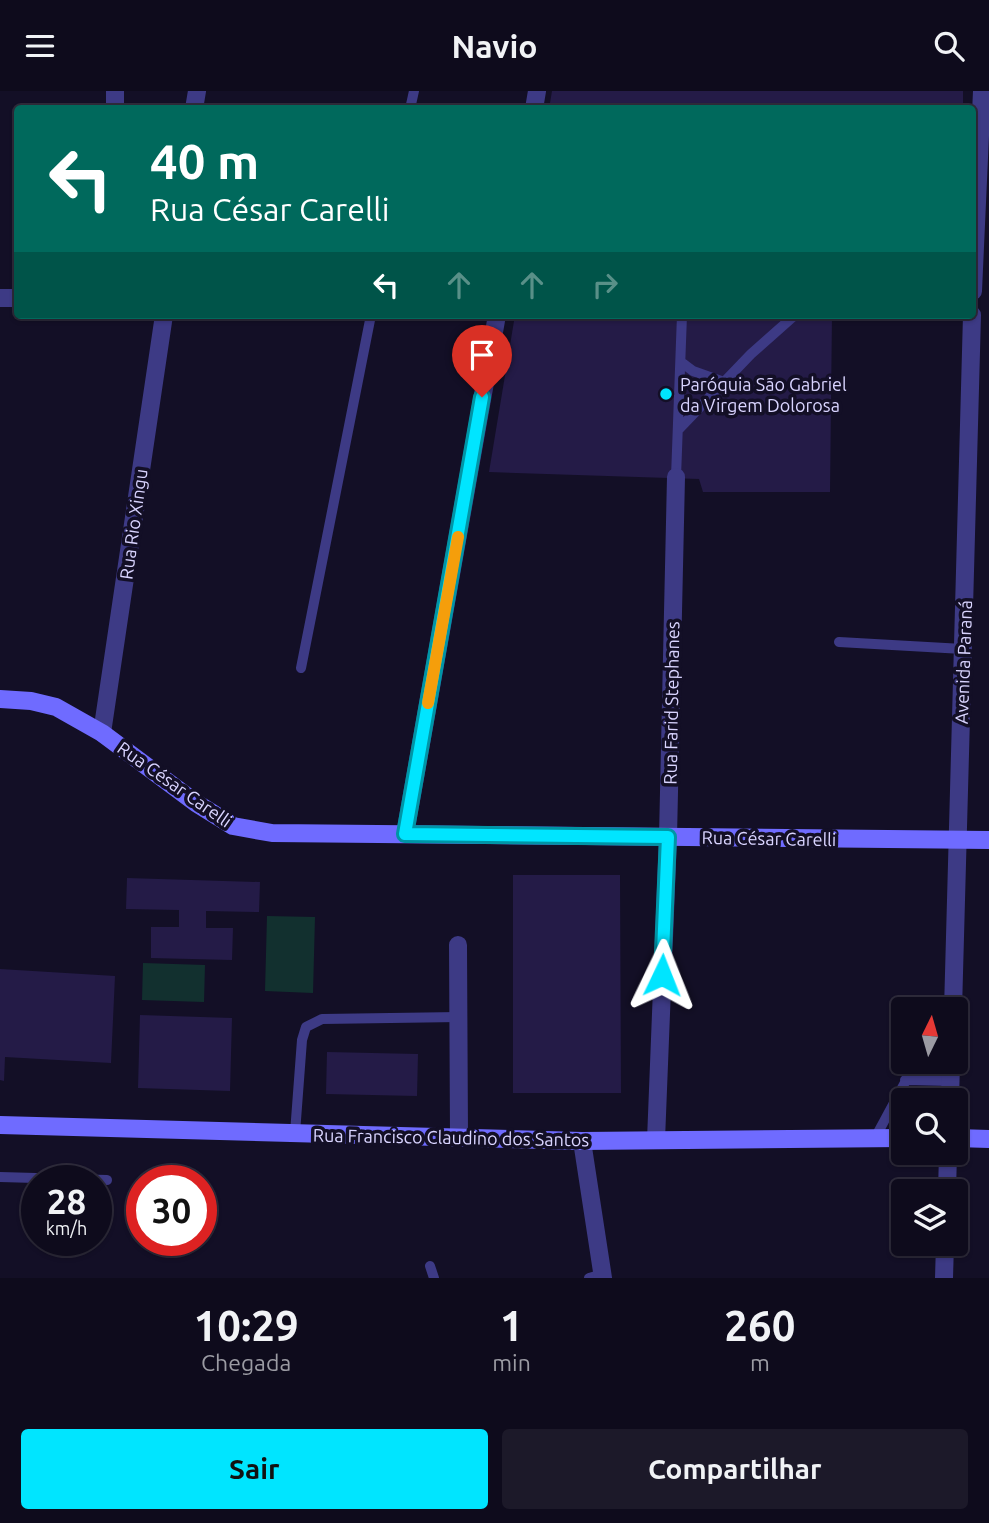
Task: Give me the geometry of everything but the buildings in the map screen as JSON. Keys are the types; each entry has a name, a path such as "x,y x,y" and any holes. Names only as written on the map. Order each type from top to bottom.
{"main road":[{"name":"Rua César Carelli","path":"0,699 31,701 56,707 102,733 196,803 233,826 272,833 989,840"},
{"name":"Rua Francisco Claudino dos Santos","path":"0,1125 582,1141 891,1138"},
{"path":"968,1138 989,1139"}],"street":[{"path":"976,224 982,91"},
{"name":"Rua Rio Xingu","path":"102,733 163,319"},
{"path":"405,834 496,319"},
{"name":"Avenida Paraná","path":"953,997 972,319"},
{"name":"Rua Farid Stephanes","path":"656,1140 668,837 676,477"},
{"path":"458,945 458,1136"},
{"path":"951,1075 951,1088"},
{"path":"582,1141 598,1277"},
{"path":"944,1278 945,1256"}],"lane":[{"path":"301,668 370,319"},
{"name":"Rua Farid Stephanes","path":"676,477 682,319"},
{"path":"678,430 791,319"},
{"path":"681,362 693,371 724,382"},
{"path":"839,642 963,649"},
{"path":"295,1133 302,1040 306,1027 322,1019 458,1017"},
{"path":"875,1139 908,1075"},
{"path":"905,1080 951,1081"},
{"path":"0,1177 21,1178"},
{"path":"430,1266 434,1278"}],"green space":[{"path":"267,916 315,917 313,993 265,991"},
{"path":"143,963 205,965 204,1002 142,1000"}],"slow traffic":[{"path":"428,703 458,537"}],"place":[{"name":"Paróquia São Gabriel da Virgem Dolorosa","path":"666,394"}],"route":[{"path":"482,397 405,834 668,837 662,975"}]}
